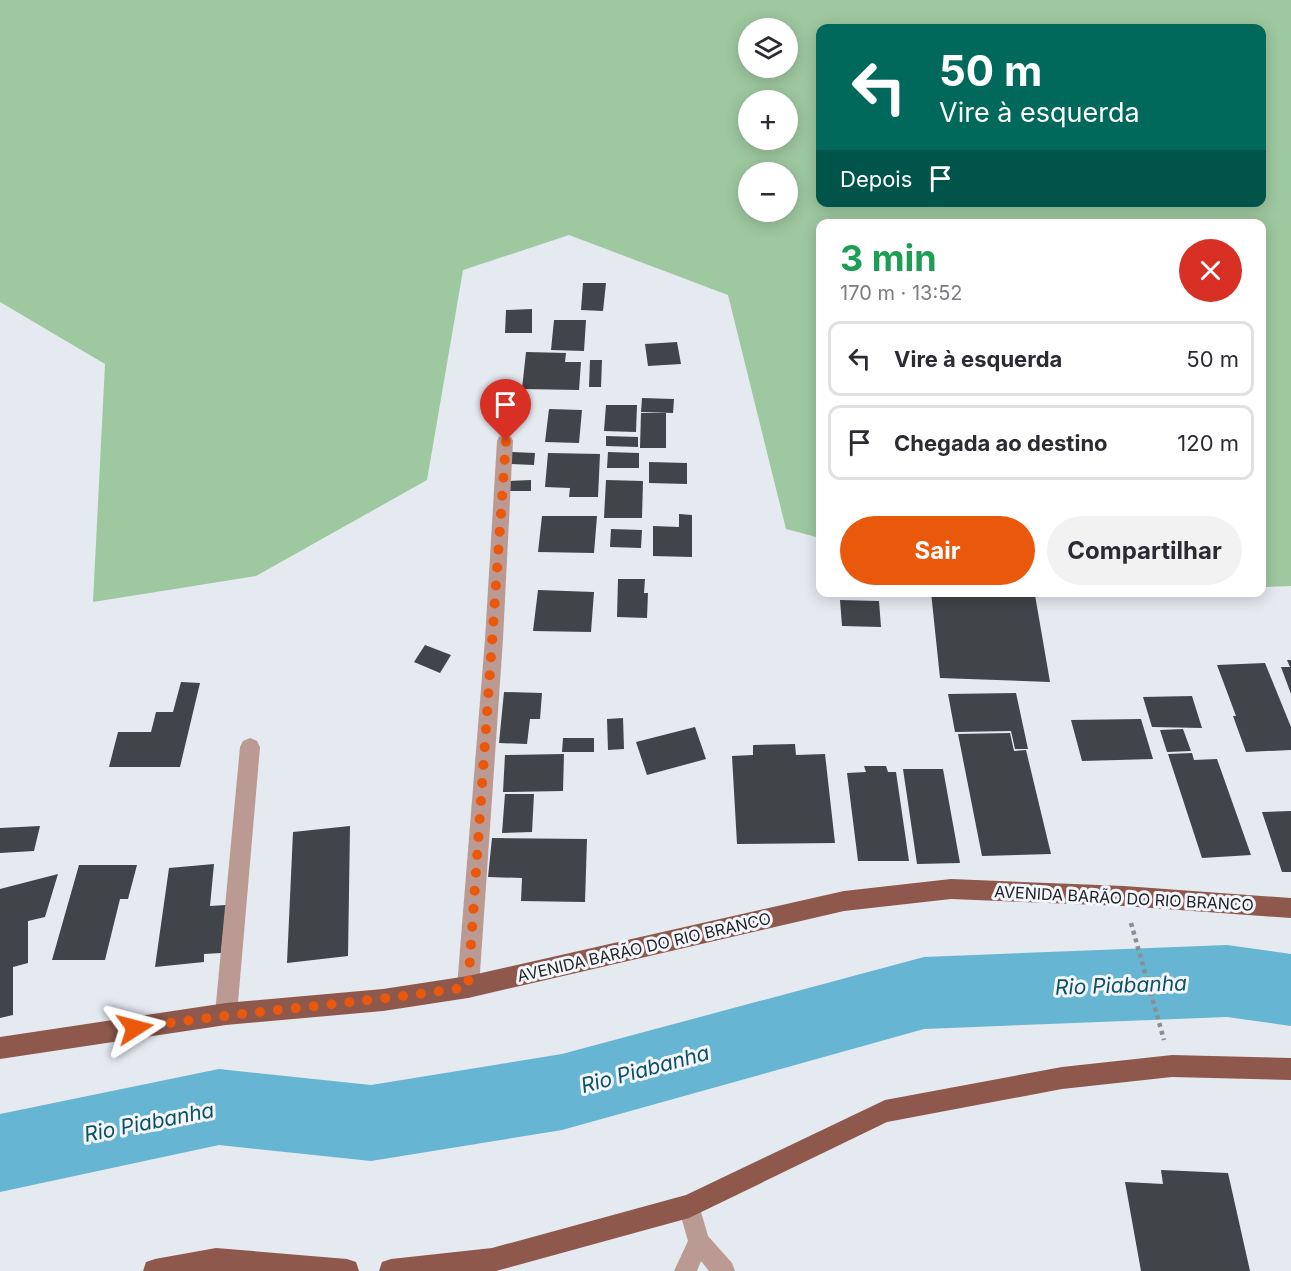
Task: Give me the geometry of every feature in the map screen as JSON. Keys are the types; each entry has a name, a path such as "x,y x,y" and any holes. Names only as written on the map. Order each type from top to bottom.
{"main road":[{"name":"AVENIDA BARÃO DO RIO BRANCO","path":"0,1048 226,1014 383,1000 468,987 844,901 951,889 1124,896 1291,908"},
{"path":"391,1271 492,1260 689,1206 885,1111 1062,1078 1172,1066 1291,1069"},
{"path":"155,1271 216,1260 347,1271"}],"street":[{"path":"468,987 506,441"},
{"path":"226,1014 250,747"}],"lane":[{"path":"689,1206 699,1242 724,1271"},
{"path":"685,1271 699,1242"}],"path":[{"path":"1135,937 1155,1011"}],"green space":[{"path":"0,0 1291,0 1291,586 1266,587 1266,219 816,219 816,537 786,529 728,295 569,235 463,270 427,480 256,576 93,602 105,364 0,302"}],"building":[{"path":"583,283 606,283 603,311 581,310"},
{"path":"532,309 532,333 505,333 506,310"},
{"path":"554,320 586,320 584,351 551,350"},
{"path":"677,342 681,364 648,366 645,344"},
{"path":"526,352 566,353 565,362 581,362 579,390 522,389"},
{"path":"590,360 602,360 601,387 589,387"},
{"path":"642,398 674,399 673,413 641,412"},
{"path":"606,405 637,405 636,432 604,431"},
{"path":"549,409 582,410 579,443 545,442"},
{"path":"641,413 666,413 666,448 640,448"},
{"path":"606,436 638,437 638,447 606,446"},
{"path":"512,452 535,453 534,465 511,464"},
{"path":"608,452 639,453 639,468 607,468"},
{"path":"548,453 600,454 598,497 569,497 570,488 545,487"},
{"path":"649,462 687,463 687,484 649,483"},
{"path":"531,480 531,491 507,491 507,481"},
{"path":"606,480 643,481 642,518 604,518"},
{"path":"679,514 692,515 692,557 653,556 653,526 679,527"},
{"path":"542,516 597,516 594,553 538,552"},
{"path":"611,529 642,530 641,548 610,547"},
{"path":"618,579 645,579 644,593 648,593 647,618 617,617"},
{"path":"538,590 594,592 591,632 533,631"},
{"path":"932,597 1035,597 1050,682 940,678"},
{"path":"840,600 879,601 881,627 842,626"},
{"path":"425,645 451,655 440,673 414,662"},
{"path":"1287,660 1291,660 1291,694 1281,667 1290,667"},
{"path":"1265,663 1291,727 1291,750 1246,752 1233,716 1236,716 1217,665"},
{"path":"181,682 200,683 180,767 109,767 118,732 151,732 156,712 173,712"},
{"path":"504,692 542,693 540,719 530,719 527,744 499,743"},
{"path":"1016,693 1028,749 1015,749 1011,731 955,732 948,694"},
{"path":"1192,696 1202,728 1152,727 1143,697"},
{"path":"623,718 624,749 608,750 607,719"},
{"path":"1141,719 1153,759 1082,761 1071,720"},
{"path":"695,727 706,759 647,775 636,742"},
{"path":"1183,729 1191,751 1167,752 1160,730"},
{"path":"1010,733 1014,751 1026,750 1051,854 982,856 958,734"},
{"path":"563,738 594,738 594,752 562,752"},
{"path":"795,744 796,755 825,754 835,843 737,844 732,756 753,755 753,745"},
{"path":"1192,753 1194,760 1217,759 1251,855 1202,858 1168,754"},
{"path":"564,754 563,791 503,792 505,755"},
{"path":"864,766 886,766 888,772 896,772 909,861 858,861 847,773 866,772"},
{"path":"903,769 943,769 960,863 917,864"},
{"path":"505,794 534,794 532,832 502,833"},
{"path":"1291,811 1291,872 1282,872 1262,812"},
{"path":"40,826 34,851 0,853 0,828"},
{"path":"350,826 348,956 287,963 293,832"},
{"path":"492,838 587,839 585,902 521,901 522,878 488,877"},
{"path":"214,864 210,906 226,905 221,953 204,954 204,962 155,967 169,868"},
{"path":"79,865 137,865 128,899 120,899 105,960 52,960"},
{"path":"58,874 45,917 28,921 28,963 13,967 13,1015 0,1018 0,889"},
{"path":"1161,1170 1228,1173 1250,1271 1141,1271 1125,1182 1163,1184"}],"waterway":[{"name":"Rio Piabanha","path":"0,1153 219,1107 371,1123 562,1092 924,993 1227,981 1291,990"}],"route":[{"path":"135,1028 226,1014 383,1000 468,987 506,441"}]}
